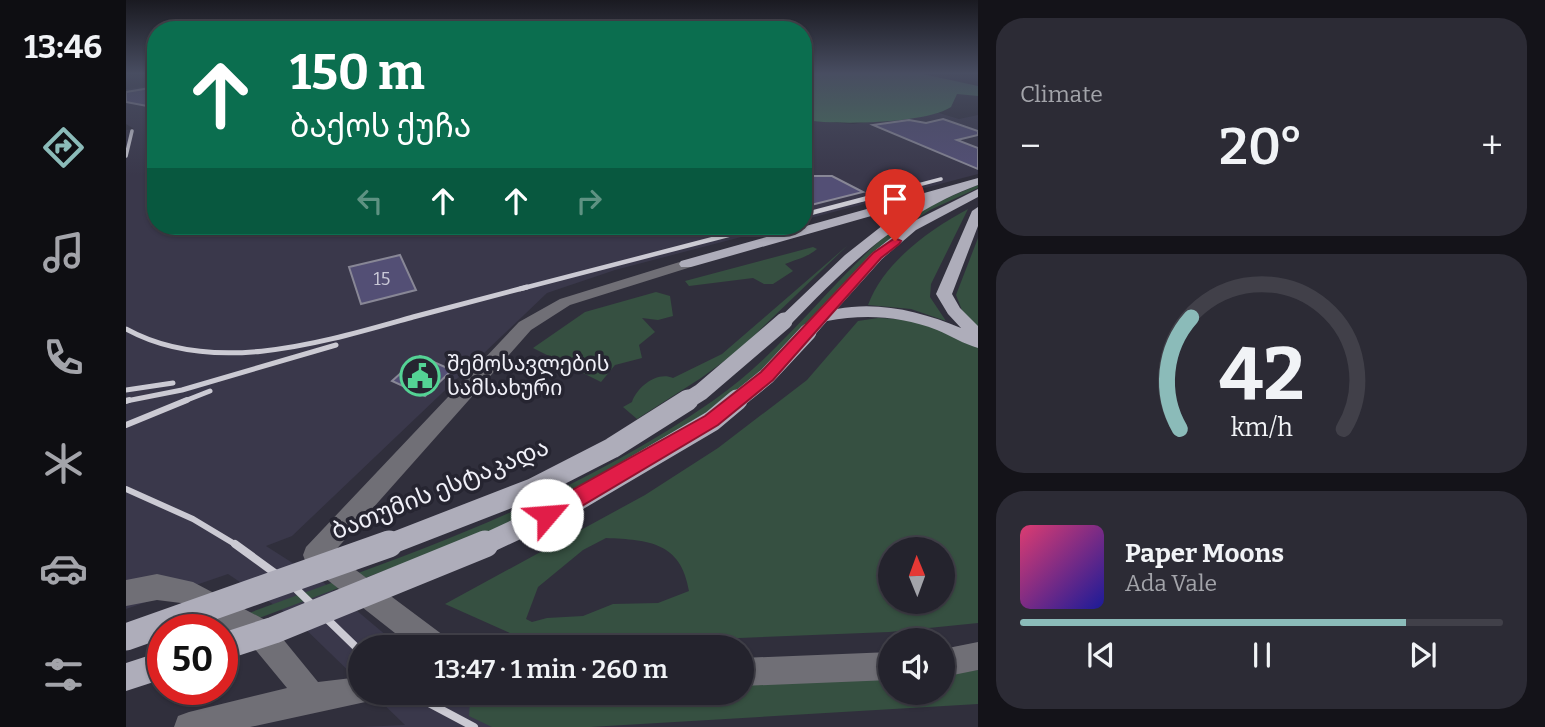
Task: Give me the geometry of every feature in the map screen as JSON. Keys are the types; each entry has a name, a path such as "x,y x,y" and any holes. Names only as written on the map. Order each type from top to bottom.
{"main road":[{"path":"812,229 978,181"},
{"name":"ბათუმის ესტაკადა","path":"126,637 371,551 532,489 612,448 701,392 784,321 858,249 896,221 946,191"},
{"path":"238,642 274,630 500,538 571,504 712,421 767,376 877,256 904,234 978,192"},
{"path":"978,211 944,294 954,311 978,336"},
{"path":"686,264 789,235"},
{"path":"815,324 861,311 909,314 940,323 978,342"},
{"path":"126,677 147,670"}],"street":[{"path":"420,635 316,555 525,326 565,302 686,264"},
{"path":"126,593 157,587 184,591 259,632 312,697"},
{"path":"955,661 978,656"},
{"path":"754,671 878,666"},
{"path":"189,727 312,697 348,692"}],"shaded area":[{"path":"126,107 147,107 147,235 749,235 615,270 547,293 292,536 266,546 324,583 386,635 348,635 348,670 295,619 228,574 126,609 126,130 134,129 126,124"},
{"path":"812,107 951,107 939,113 902,120 812,121"},
{"path":"939,113 959,119 978,115 978,174 812,218 812,121 853,124"},
{"path":"978,185 978,188 930,210 898,231 755,376 702,417 619,466 518,520 238,626 238,616 384,564 482,525 578,481 670,429 738,382 782,342 886,235 907,219"},
{"path":"968,209 931,284 930,297 946,321 911,309 868,305 875,289 896,261 923,237"},
{"path":"978,238 978,327 963,313 956,295"},
{"path":"848,245 738,351 701,378 637,419 623,407 632,402 648,382 667,376 673,378 722,354"},
{"path":"813,247 817,249 785,264 793,271 773,284 764,284 753,278 689,286 685,281"},
{"path":"656,292 670,296 673,316 658,320 642,318 655,332 639,345 642,358 615,365 601,382 533,348 585,312"},
{"path":"878,318 917,322 955,335 978,348 978,623 929,628 878,628 878,632 754,637 754,635 514,635 445,604 645,495 718,448 807,380 858,321","holes":["606,538 636,540 661,547 671,553 679,562 689,591 658,603 613,604 583,616 547,618 532,622 526,619 538,587 583,550"]},
{"path":"978,670 978,704 590,727 492,727 469,716 470,705 754,705 754,684 878,679 878,705 955,705 955,673"},
{"path":"384,705 483,705 551,727 360,727 405,725"}],"building":[{"path":"943,119 978,131 978,135 957,140 978,148 978,169 873,125 909,120 926,123"},
{"path":"812,176 832,176 863,192 812,205"},
{"path":"400,255 416,290 361,304 349,267"},
{"path":"420,356 452,370 425,396 392,381"}],"railway":[{"path":"126,156 132,131"},
{"path":"861,200 941,179"},
{"path":"812,213 868,198"},
{"path":"520,289 728,235"},
{"path":"126,329 160,343 195,351 232,353 269,350 343,336 527,287"},
{"path":"129,400 126,401 182,390 336,345"},
{"path":"126,390 173,383"},
{"path":"185,401 210,391"},
{"path":"126,425 185,401"},
{"path":"126,489 193,519 237,545"},
{"path":"237,545 294,587 348,639"},
{"path":"433,705 474,727"}],"place":[{"name":"შემოსავლების სამსახური","path":"420,376"}],"route":[{"path":"547,515 571,504 712,421 767,376 877,256 895,241"}]}
